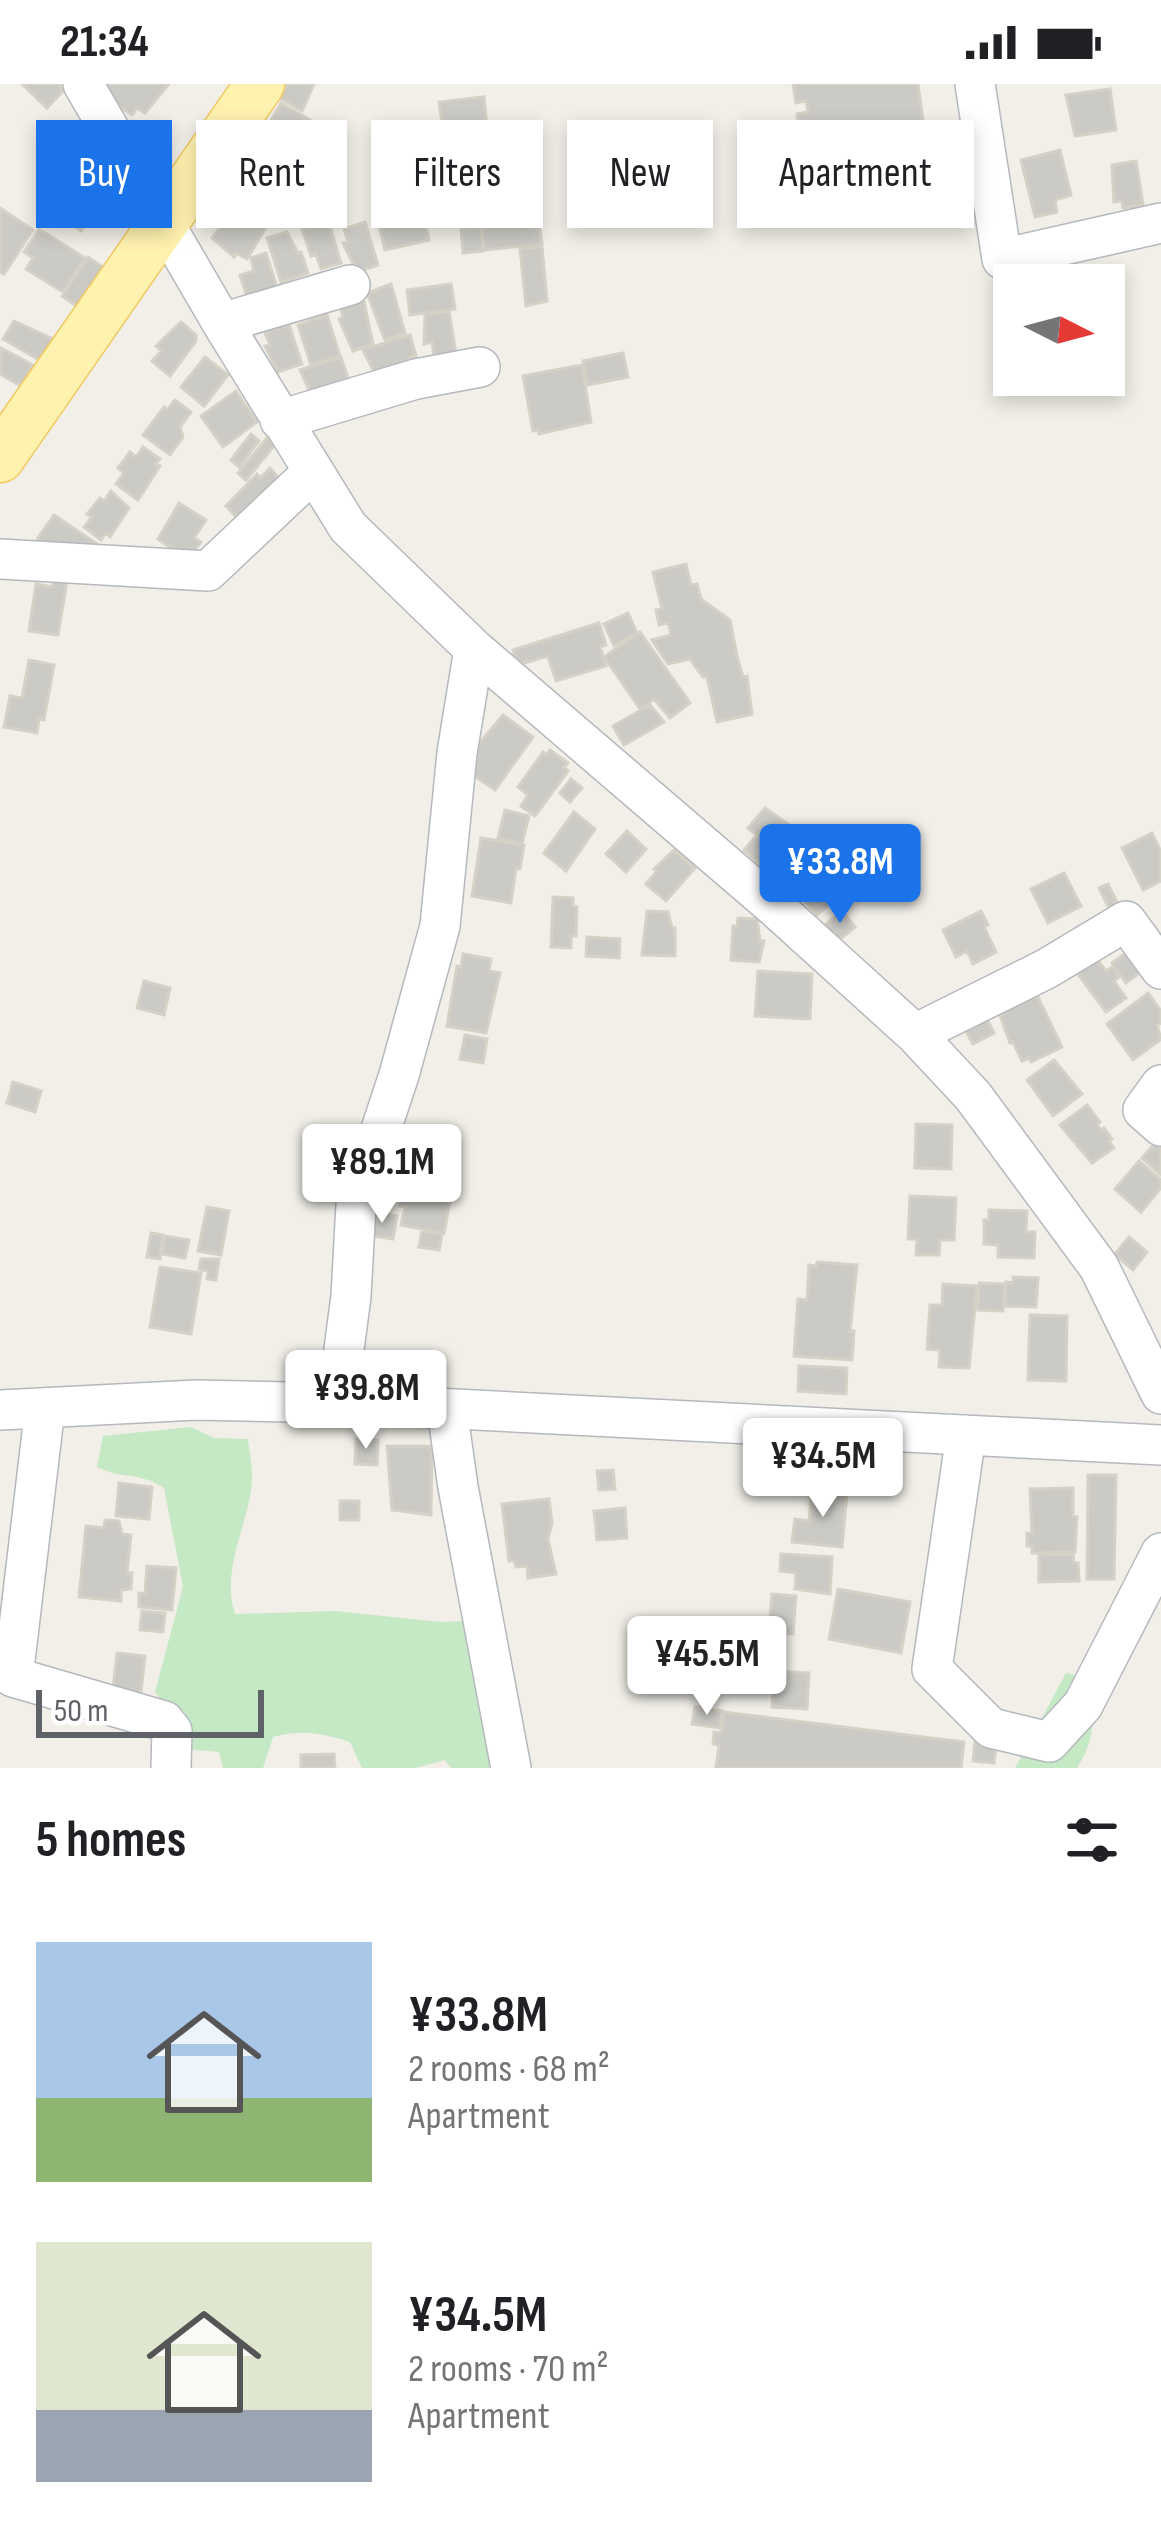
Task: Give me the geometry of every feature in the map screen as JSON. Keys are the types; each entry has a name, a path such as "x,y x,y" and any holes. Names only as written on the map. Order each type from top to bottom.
{"main road":[{"path":"172,214 260,84"},
{"path":"0,458 163,228"}],"street":[{"path":"83,84 104,120"},
{"path":"974,84 1002,259 1161,223"},
{"path":"165,228 348,526 474,649 915,1034 973,1096 1100,1267 1161,1394"},
{"path":"221,323 350,285"},
{"path":"280,420 416,379 480,367"},
{"path":"0,559 208,572 312,472"},
{"path":"337,1402 356,1205 399,1075 440,926 457,753 474,649"},
{"path":"915,1034 1046,969 1126,921 1161,969"},
{"path":"1161,1085 1143,1110 1161,1126"},
{"path":"0,1410 196,1400 337,1402 1161,1444"},
{"path":"45,1408 7,1671 164,1721 172,1731 171,1768"},
{"path":"447,1409 511,1768"},
{"path":"966,1435 932,1669 992,1728 1049,1742 1083,1705 1161,1553"}],"green space":[{"path":"191,1427 214,1438 248,1439 252,1479 233,1562 235,1614 335,1611 468,1621 497,1768 451,1768 445,1760 415,1768 362,1768 350,1742 312,1733 273,1737 263,1768 223,1768 219,1752 186,1749 185,1713 164,1704 155,1692 183,1587 164,1488 97,1467 103,1436"},
{"path":"1066,1673 1080,1676 1089,1700 1092,1722 1084,1756 1077,1768 1015,1768"}],"building":[{"path":"22,84 60,84 62,92 47,108"},
{"path":"108,84 169,84 145,113 137,108 132,115 101,94"},
{"path":"287,84 314,84 302,111 279,98"},
{"path":"793,84 918,84 923,120 798,120 797,114 808,112 806,101 796,103"},
{"path":"1110,89 1116,130 1075,136 1066,95"},
{"path":"484,97 486,120 441,120 439,102"},
{"path":"281,103 310,120 271,120"},
{"path":"1060,150 1071,195 1055,200 1057,212 1035,217 1021,160"},
{"path":"1136,161 1143,205 1123,208 1122,201 1114,202 1112,165"},
{"path":"0,208 33,230 4,274 0,272"},
{"path":"365,222 378,265 357,272 343,243 348,242 347,228"},
{"path":"220,228 266,228 247,259 236,253 234,257 212,238"},
{"path":"330,228 341,263 321,269 302,229"},
{"path":"380,228 427,228 429,240 385,250"},
{"path":"481,228 483,251 463,253 461,229"},
{"path":"482,228 540,228 542,244 484,250"},
{"path":"39,229 85,258 63,292 26,269 33,258 24,252"},
{"path":"287,232 308,273 281,282 267,238"},
{"path":"542,247 547,301 526,306 520,249"},
{"path":"266,253 280,297 250,306 240,275 254,271 251,258"},
{"path":"88,257 110,272 84,311 62,296"},
{"path":"391,284 405,333 385,340 367,293"},
{"path":"451,284 455,309 410,315 407,290"},
{"path":"363,297 373,344 353,351 339,319 343,317 340,305"},
{"path":"449,311 457,360 435,363 432,342 424,344 425,315"},
{"path":"327,315 340,356 311,365 298,325"},
{"path":"14,321 53,339 41,361 3,339"},
{"path":"181,322 196,335 196,341 170,376 152,361 161,351 156,346"},
{"path":"289,325 302,364 278,372 265,346 270,345 265,333"},
{"path":"410,335 416,356 409,358 411,365 376,376 363,350"},
{"path":"1,348 33,365 21,386 0,374"},
{"path":"623,353 628,377 588,385 583,361"},
{"path":"205,357 228,375 204,406 181,387"},
{"path":"341,357 350,384 312,396 300,370"},
{"path":"582,365 591,422 539,434 533,431 523,376"},
{"path":"236,391 257,422 223,447 201,416"},
{"path":"175,400 191,412 180,427 183,437 170,455 143,435"},
{"path":"251,434 259,441 239,467 231,460"},
{"path":"267,438 275,445 246,480 238,473"},
{"path":"143,447 160,459 156,464 160,466 138,500 116,484 124,473 118,468 130,452 136,457"},
{"path":"270,468 283,483 240,521 226,506 257,474 260,478"},
{"path":"111,491 129,508 110,537 106,533 101,540 84,527 92,517 87,514"},
{"path":"179,503 206,520 194,538 201,542 188,560 158,539"},
{"path":"54,515 97,544 88,557 38,544"},
{"path":"686,564 691,585 697,584 701,599 730,620 743,677 747,676 752,714 717,722 707,677 690,659 668,664 652,640 671,635 668,623 659,625 656,610 662,609 653,572"},
{"path":"53,579 67,581 58,635 29,631 36,584 52,587"},
{"path":"628,613 637,633 614,646 604,624"},
{"path":"599,623 606,666 556,681 548,656 518,665 513,650"},
{"path":"640,632 690,703 670,718 654,699 640,709 604,657"},
{"path":"29,660 54,665 44,720 39,719 37,733 4,727 10,696 22,698"},
{"path":"650,705 664,722 624,745 613,726"},
{"path":"503,715 533,737 495,790 467,771 478,756 472,752"},
{"path":"550,750 568,763 564,768 568,771 535,816 521,806 528,795 518,787 543,752 546,755"},
{"path":"571,779 582,788 570,802 560,793"},
{"path":"765,808 808,838 775,877 744,850 757,835 748,828"},
{"path":"505,810 529,816 522,844 498,838"},
{"path":"574,812 595,829 566,871 544,853"},
{"path":"627,831 646,849 626,872 606,854"},
{"path":"1152,833 1161,852 1161,881 1143,890 1122,848"},
{"path":"481,838 524,845 511,903 472,896"},
{"path":"674,850 695,868 666,901 646,884"},
{"path":"814,857 845,891 817,915 787,881"},
{"path":"1064,873 1081,906 1048,923 1031,889"},
{"path":"1108,884 1118,904 1109,908 1099,888"},
{"path":"553,897 573,898 577,907 571,948 551,947"},
{"path":"647,911 668,912 675,928 675,956 642,955"},
{"path":"842,911 855,927 838,941 825,925"},
{"path":"981,911 996,952 973,964 967,951 956,957 943,930"},
{"path":"738,918 757,919 760,941 764,941 759,962 731,960 733,926"},
{"path":"587,937 620,939 619,958 586,956"},
{"path":"1131,949 1145,969 1126,983 1112,963"},
{"path":"463,954 491,959 489,971 500,973 486,1033 447,1026"},
{"path":"1096,958 1106,971 1112,967 1119,977 1114,981 1126,998 1106,1012 1077,973"},
{"path":"758,971 812,974 810,1019 755,1016"},
{"path":"144,981 170,988 164,1015 137,1008"},
{"path":"1034,989 1062,1047 1031,1062 1029,1058 1022,1061 1010,1043 1000,1015"},
{"path":"1148,993 1161,1011 1157,1025 1161,1039 1133,1060 1107,1024"},
{"path":"984,1013 994,1033 973,1044 962,1024"},
{"path":"465,1035 487,1039 483,1063 460,1059"},
{"path":"1054,1060 1082,1094 1053,1116 1027,1080"},
{"path":"13,1082 41,1091 35,1112 7,1103"},
{"path":"1087,1105 1114,1148 1092,1163 1060,1125"},
{"path":"916,1124 952,1125 951,1169 915,1168"},
{"path":"1155,1143 1161,1148 1160,1174 1142,1158"},
{"path":"1139,1161 1161,1180 1161,1188 1141,1212 1115,1189"},
{"path":"407,1166 455,1175 444,1233 401,1225"},
{"path":"910,1196 956,1198 954,1240 940,1240 939,1255 916,1255 917,1239 908,1239"},
{"path":"207,1207 229,1211 221,1255 198,1251"},
{"path":"989,1210 1027,1211 1026,1232 1035,1232 1034,1258 998,1257 998,1245 984,1244"},
{"path":"372,1212 397,1216 393,1239 368,1235"},
{"path":"422,1231 442,1234 439,1250 419,1247"},
{"path":"151,1233 163,1235 160,1259 147,1257"},
{"path":"165,1236 189,1240 185,1258 162,1254"},
{"path":"1129,1237 1147,1252 1133,1270 1115,1254"},
{"path":"201,1259 219,1259 216,1280 207,1279 208,1271 199,1269"},
{"path":"809,1265 857,1265 852,1360 794,1356 798,1299 807,1300"},
{"path":"160,1267 201,1273 191,1334 150,1327"},
{"path":"1013,1277 1038,1278 1036,1307 1005,1306 1006,1282 1013,1283"},
{"path":"979,1283 1005,1284 1003,1311 978,1310"},
{"path":"943,1284 977,1286 969,1368 939,1367 940,1350 927,1349 930,1305 942,1305"},
{"path":"1030,1315 1067,1316 1066,1381 1028,1380"},
{"path":"799,1366 847,1368 846,1394 798,1391"},
{"path":"356,1439 378,1440 377,1465 355,1464"},
{"path":"387,1446 432,1446 431,1515 392,1510"},
{"path":"613,1470 615,1489 599,1490 597,1471"},
{"path":"1088,1475 1116,1475 1114,1579 1087,1579"},
{"path":"119,1483 152,1487 149,1519 116,1516"},
{"path":"1073,1488 1075,1552 1032,1553 1032,1546 1027,1546 1027,1533 1032,1534 1030,1489"},
{"path":"812,1489 847,1493 842,1547 792,1542 795,1519 809,1521"},
{"path":"549,1499 548,1539 556,1574 528,1578 527,1566 516,1567 515,1561 509,1561 502,1504"},
{"path":"340,1501 359,1501 359,1520 340,1520"},
{"path":"625,1508 627,1538 597,1540 594,1511"},
{"path":"105,1520 119,1521 122,1534 131,1535 127,1573 132,1573 131,1589 121,1590 121,1601 79,1597 86,1526 104,1528"},
{"path":"781,1554 832,1557 830,1594 795,1589 796,1573 780,1571"},
{"path":"1073,1554 1079,1581 1039,1582 1039,1555"},
{"path":"147,1566 176,1568 172,1610 139,1607"},
{"path":"838,1589 910,1602 901,1653 829,1639"},
{"path":"772,1594 796,1596 793,1634 769,1633"},
{"path":"142,1611 165,1613 163,1632 140,1630"},
{"path":"117,1653 145,1656 141,1692 113,1689"},
{"path":"774,1671 809,1673 807,1709 772,1707"},
{"path":"695,1707 722,1711 720,1728 692,1724"},
{"path":"724,1712 964,1742 961,1768 716,1768 719,1745 713,1744 714,1732 721,1733"},
{"path":"975,1741 996,1744 994,1763 973,1761"},
{"path":"334,1754 335,1768 301,1768 301,1755"}]}
